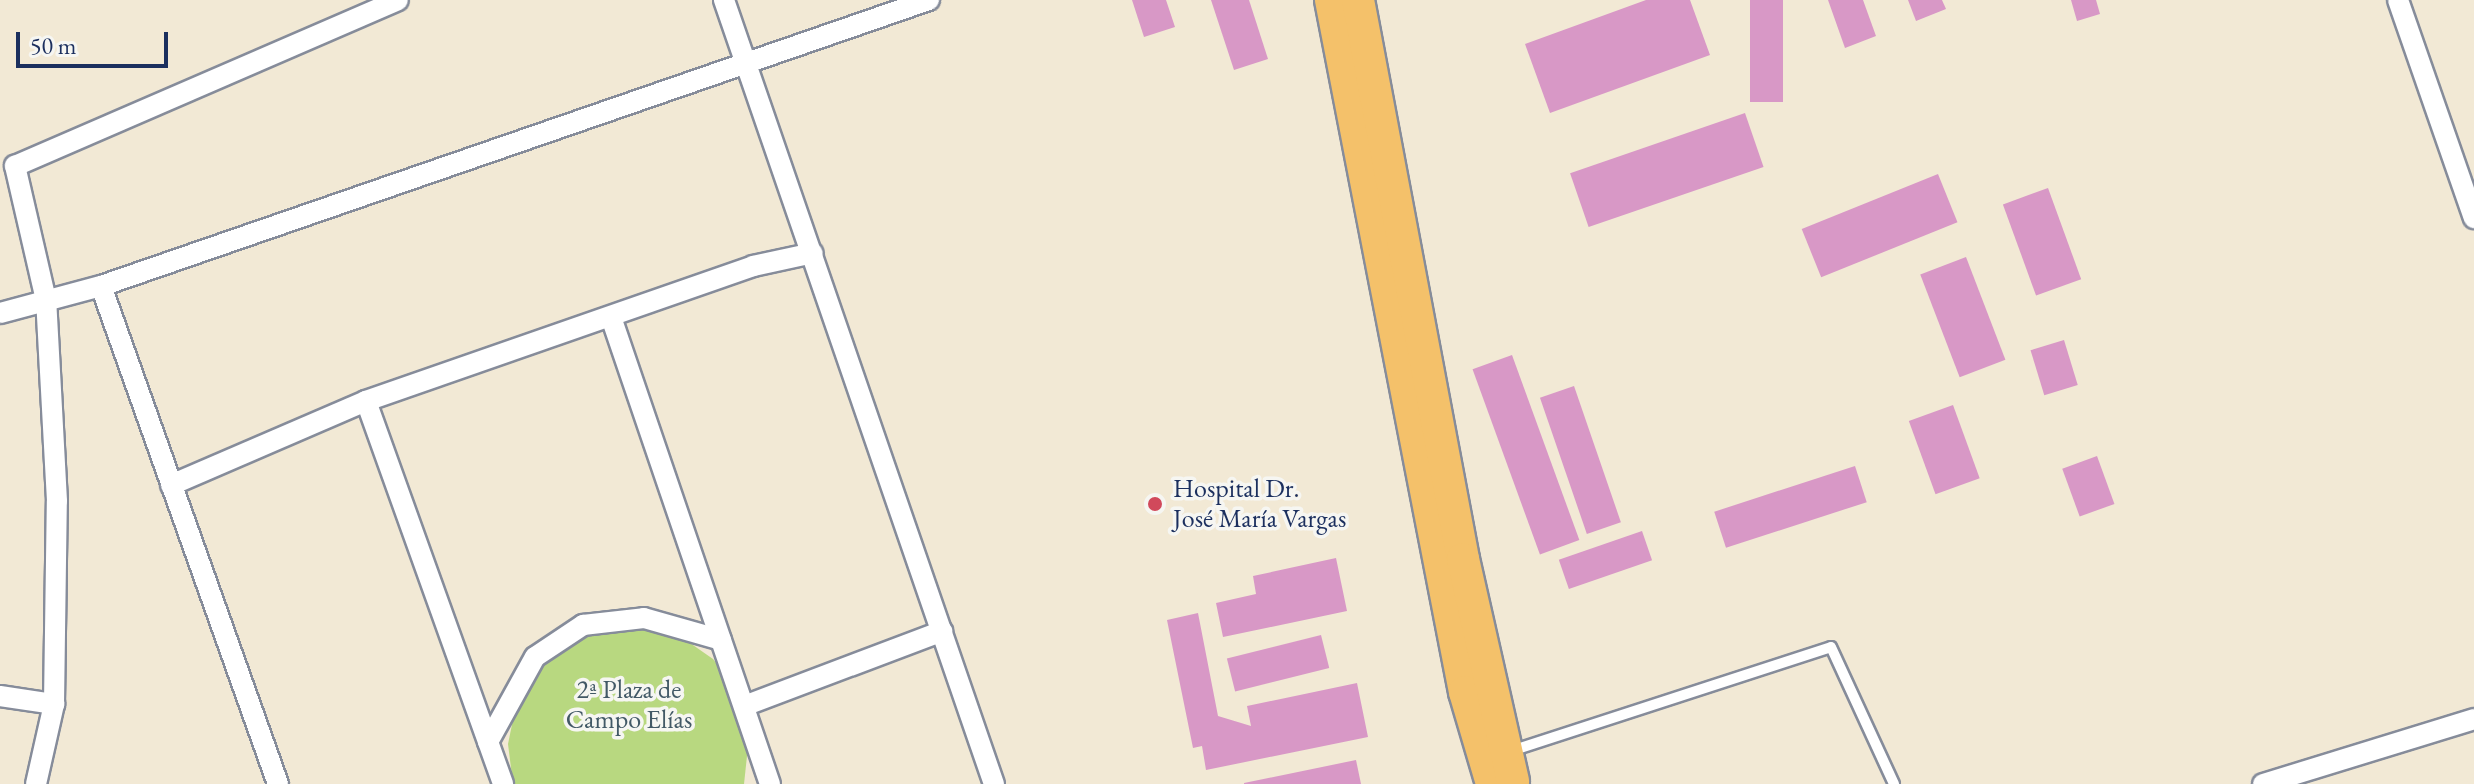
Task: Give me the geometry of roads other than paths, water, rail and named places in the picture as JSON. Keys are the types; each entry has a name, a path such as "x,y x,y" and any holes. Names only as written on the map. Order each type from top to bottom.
{"main road":[{"path":"1331,0 1465,692 1492,784"},
{"path":"1358,0 1513,784"}],"street":[{"path":"36,784 54,704 57,501 46,300 15,166 398,0"},
{"path":"724,0 994,784"},
{"path":"0,313 101,286 744,59 929,0"},
{"path":"2398,0 2474,218"},
{"path":"171,485 366,401 611,317 813,253"},
{"path":"101,286 278,784"},
{"path":"611,317 744,706 765,780"},
{"path":"366,401 503,784"},
{"path":"488,742 535,657 583,625 644,618 721,640"},
{"path":"744,706 942,631"},
{"path":"0,696 54,704"},
{"path":"2263,784 2474,719"}],"lane":[{"path":"1505,753 1831,647 1894,784"}],"place":[{"name":"Hospital Dr. José María Vargas","path":"1155,504"}],"park label":[{"name":"2ª Plaza de Campo Elías","path":"629,705"}]}
